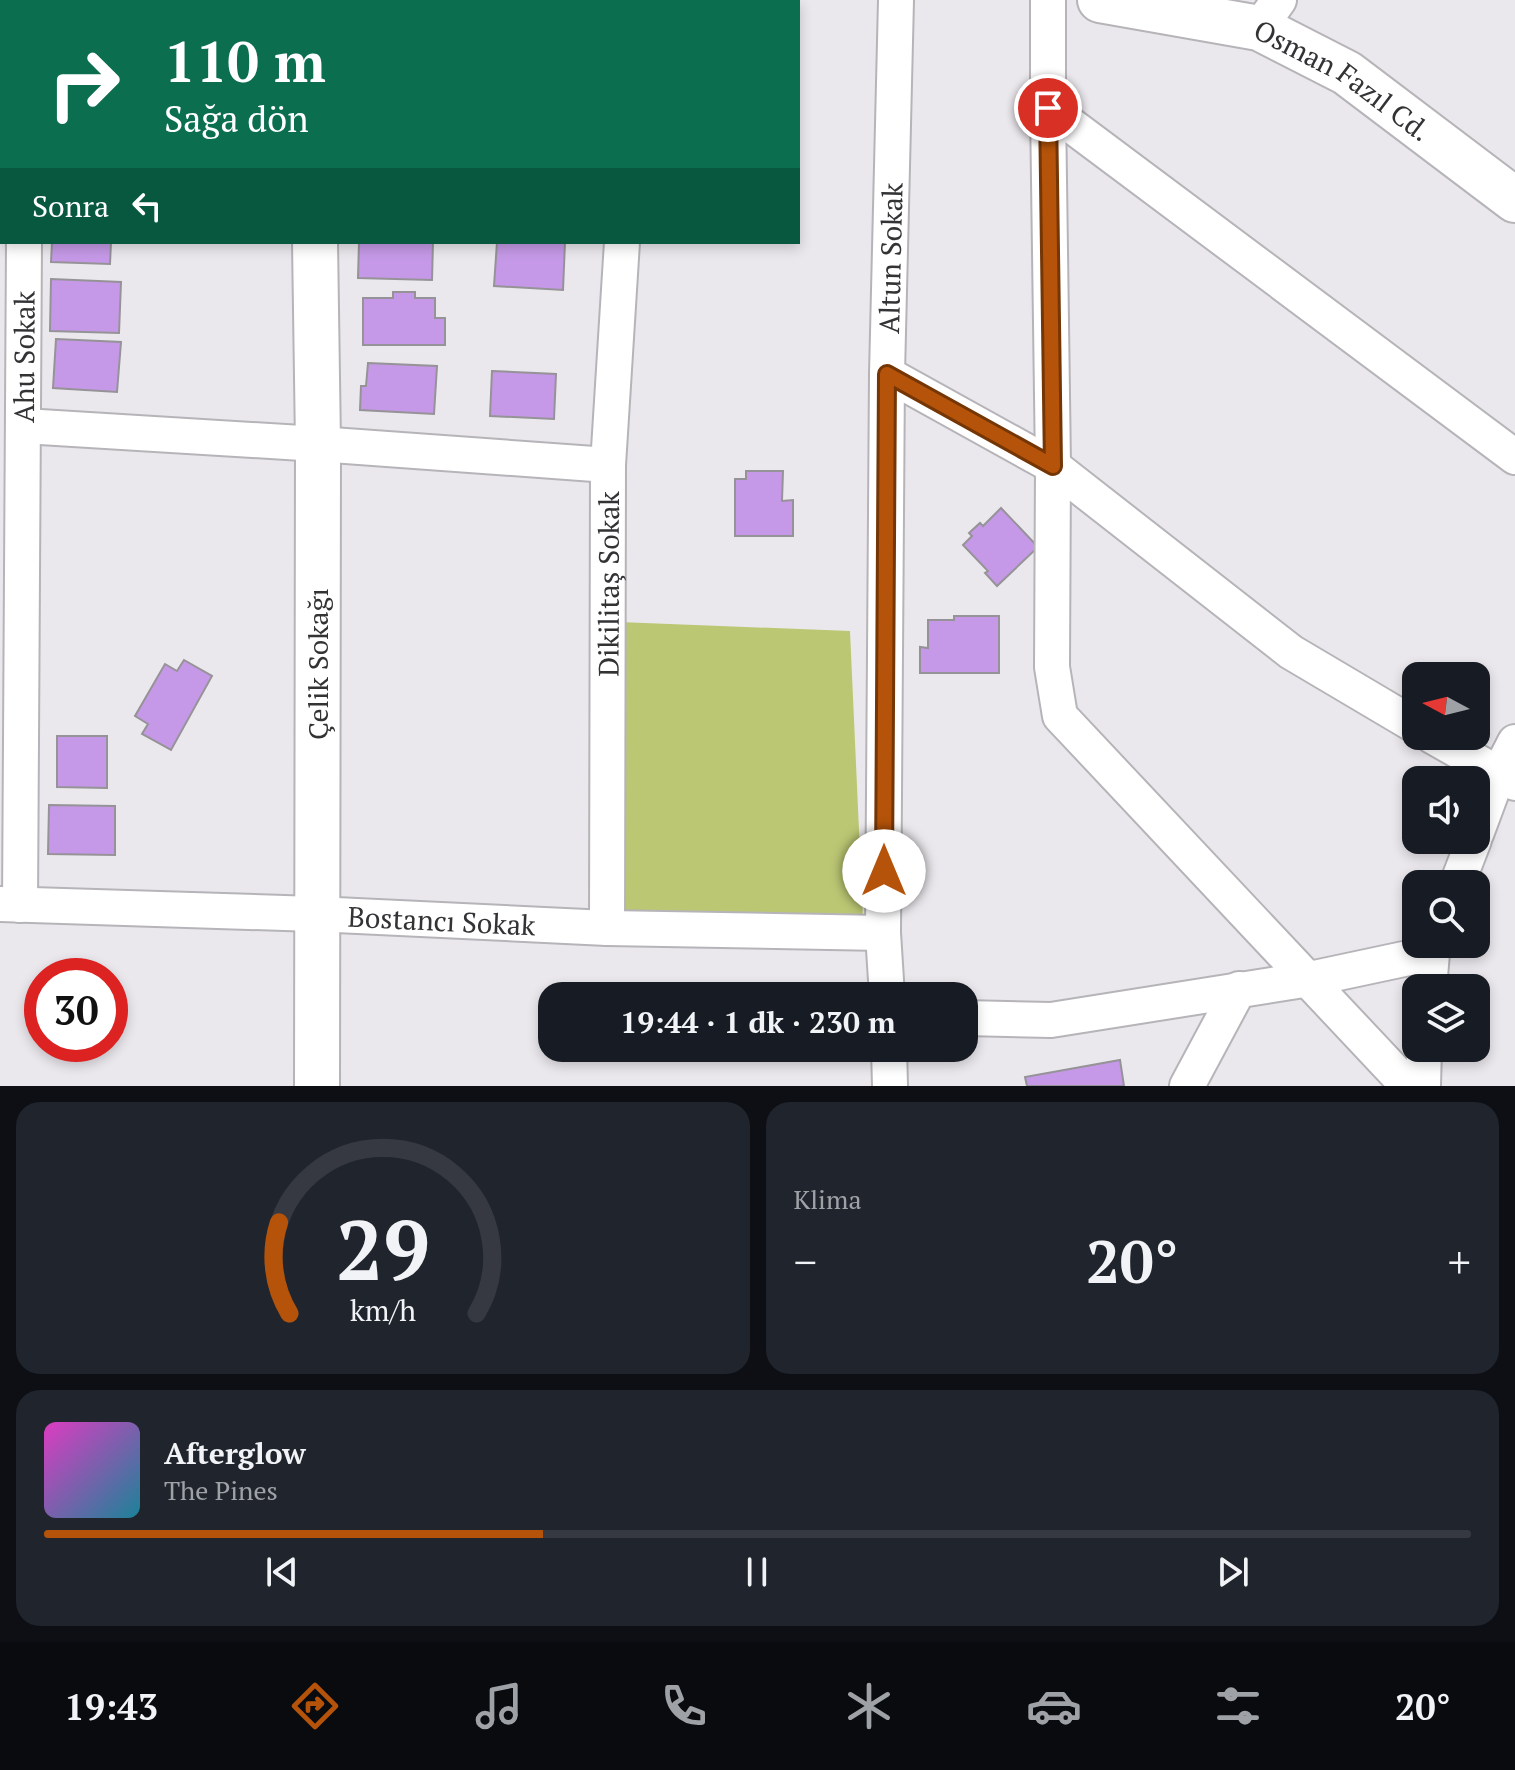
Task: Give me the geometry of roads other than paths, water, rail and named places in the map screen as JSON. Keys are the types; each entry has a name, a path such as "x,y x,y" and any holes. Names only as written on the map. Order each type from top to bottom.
{"street":[{"name":"Altun Sokak","path":"886,982 883,933 887,374 896,0"},
{"path":"1048,0 1052,667 1060,716 1408,1086"},
{"name":"Osman Fazıl Cd.","path":"1100,0 1269,14 1515,200"},
{"path":"1048,108 1515,457"},
{"name":"Ahu Sokak","path":"10,905 24,426 24,244"},
{"name":"Çelik Sokağı","path":"315,244 318,444 317,1086"},
{"name":"Dikilitaş Sokak","path":"607,928 608,465 622,244"},
{"path":"887,374 1053,466 1291,652 1402,718"},
{"path":"24,426 608,465"},
{"path":"1490,809 1507,779 1515,742"},
{"path":"1456,750 1507,779"},
{"name":"Bostancı Sokak","path":"10,905 315,914 607,928 883,933"},
{"path":"978,1018 1051,1020 1310,979 1402,956"},
{"path":"1187,1086 1239,989"},
{"path":"889,1062 890,1086"},
{"path":"1423,1086 1424,1062"}]}
